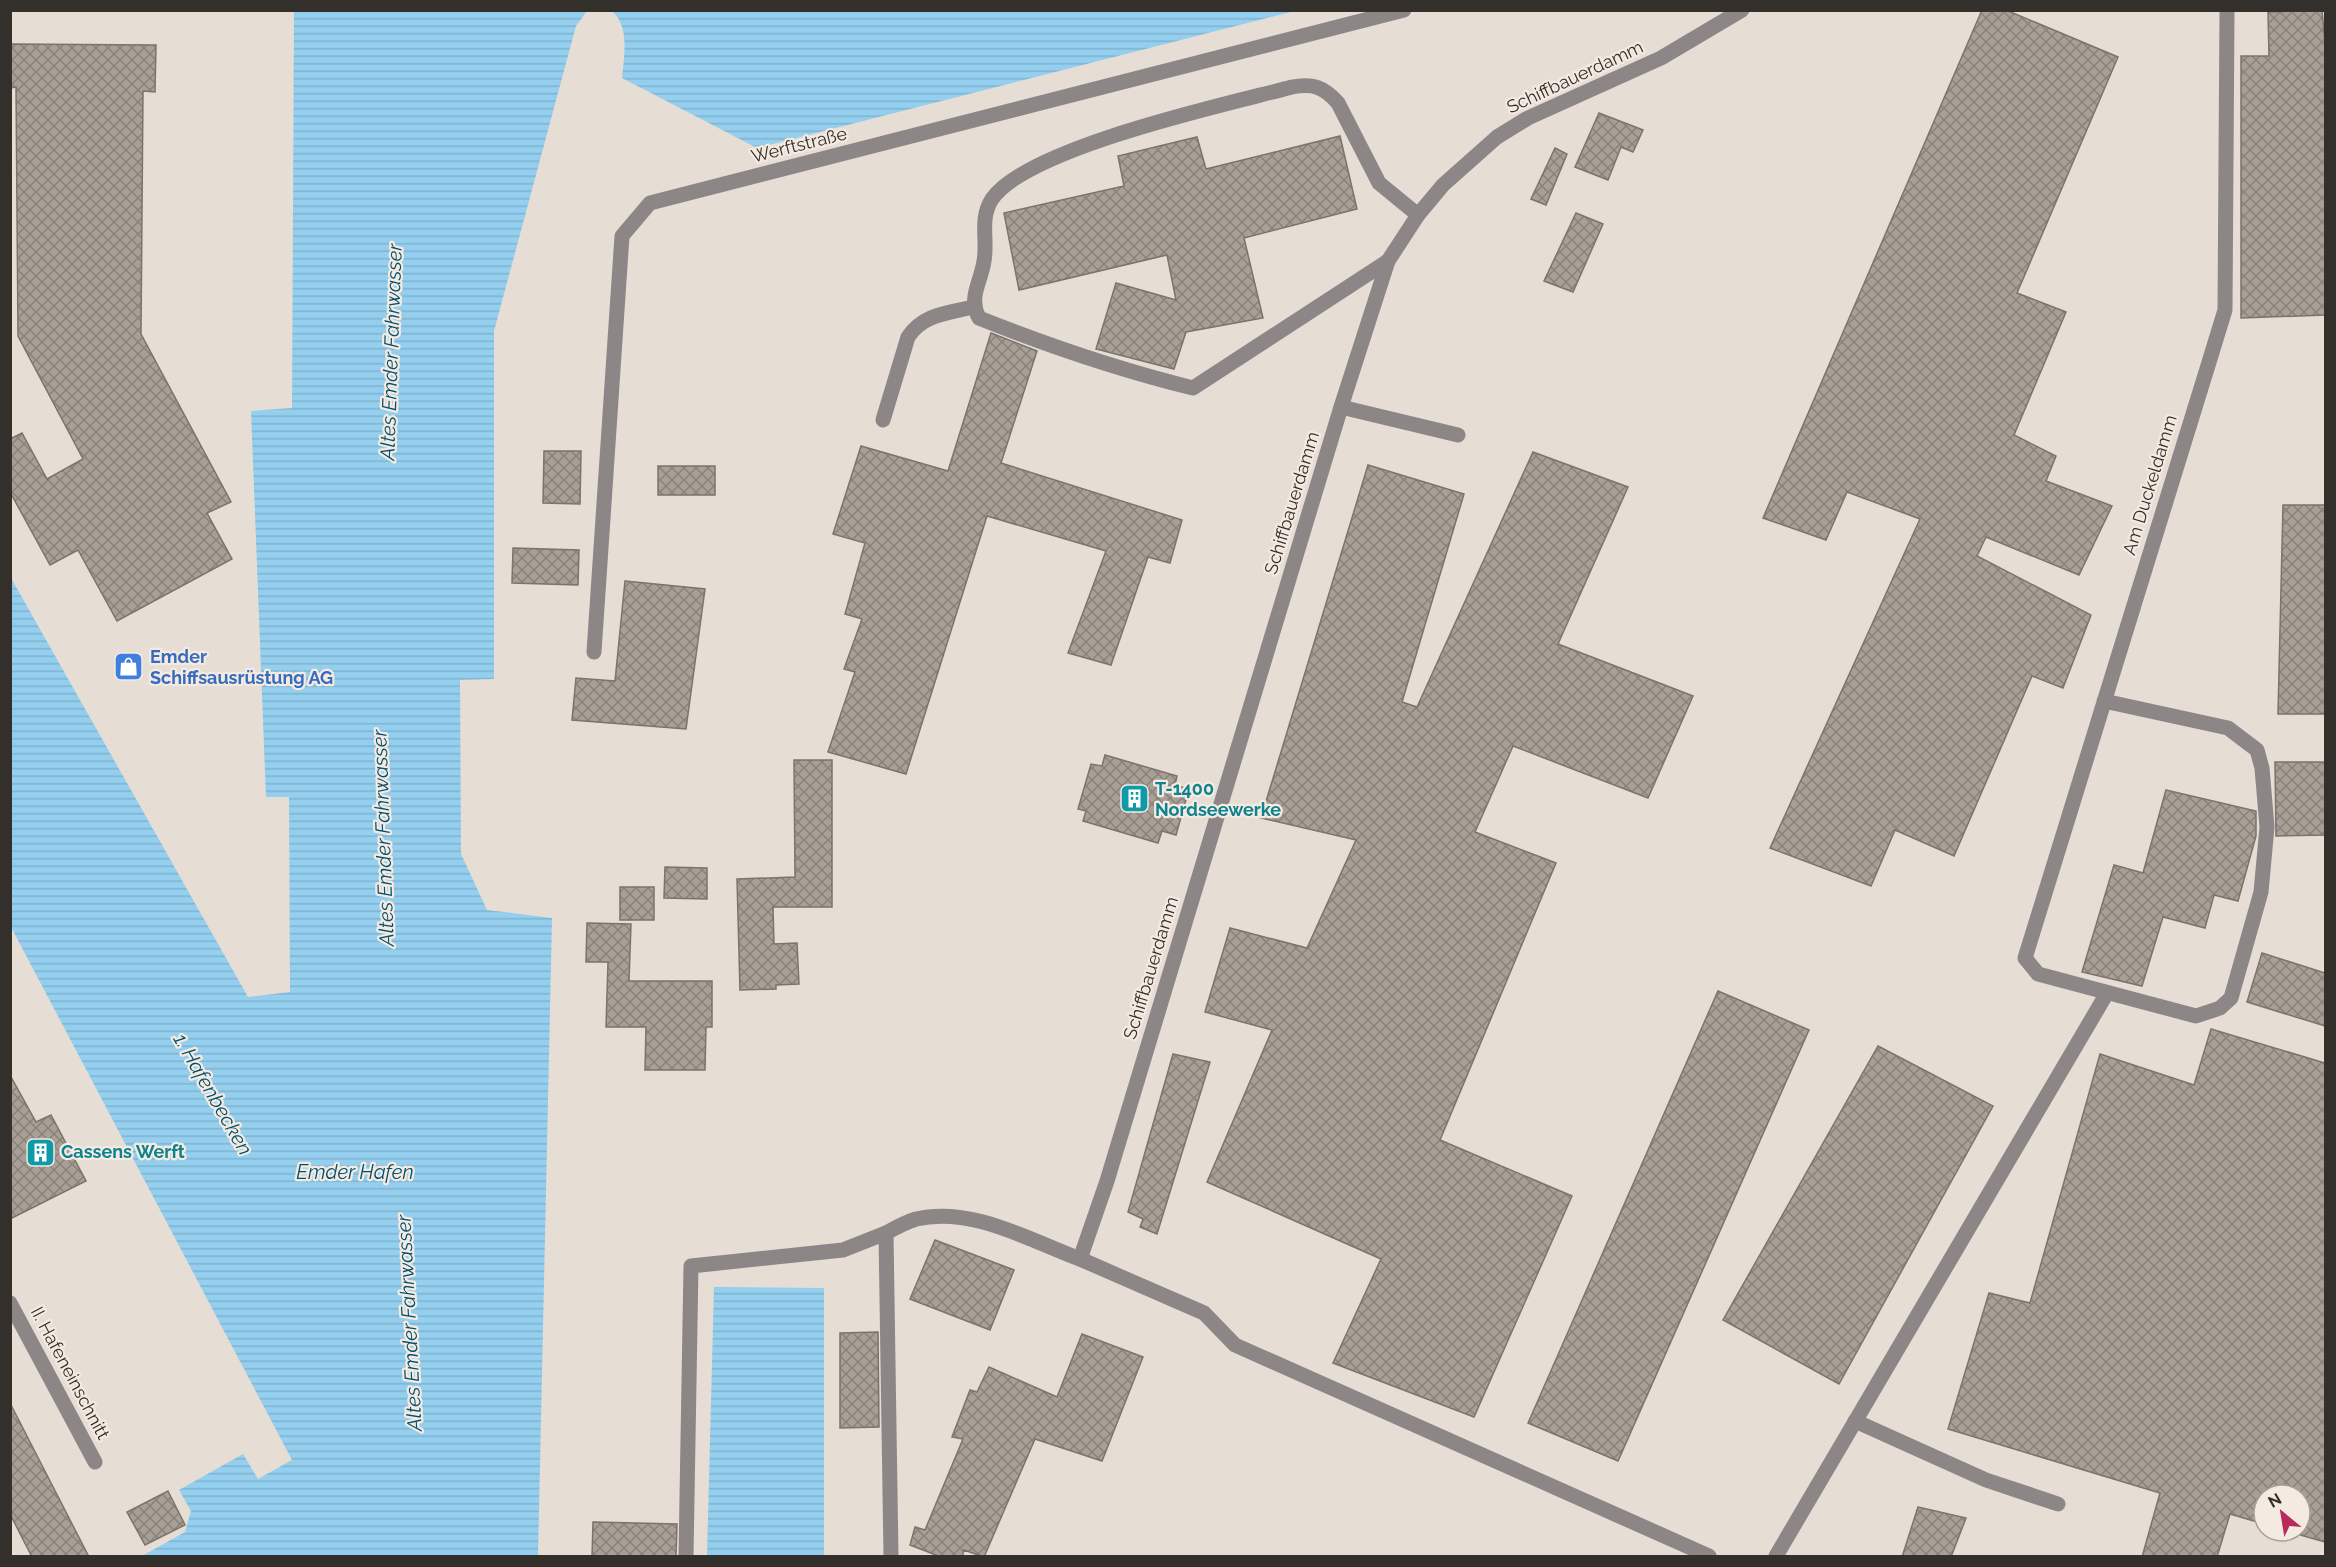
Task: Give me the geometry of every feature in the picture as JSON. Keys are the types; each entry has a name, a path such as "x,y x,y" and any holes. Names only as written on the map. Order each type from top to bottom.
{"street":[{"name":"Werftstraße","path":"594,652 622,236 650,203 1404,10"},
{"name":"Schiffbauerdamm","path":"1080,1259 1107,1181 1341,407 1388,261 1418,215 1443,185 1497,136 1528,118 1661,58 1742,10"},
{"name":"Am Duckeldamm","path":"2107,993 2038,974 2025,958 2225,310 2227,10"},
{"path":"1388,261 1193,388 1127,372 1063,350 979,318 973,307 975,290 984,260 983,225 986,211 992,199 1020,175 1053,158 1135,129 1292,87 1309,84 1330,93 1338,103 1379,183 1418,215"},
{"path":"883,420 908,337 916,325 926,318 973,307"},
{"path":"1341,407 1458,435"},
{"path":"1776,1557 2107,993 2196,1017 2220,1008 2230,998 2261,892 2267,826 2262,768 2257,750 2228,728 2104,701"},
{"path":"686,1557 691,1266 843,1250 914,1220 942,1215 978,1220 1080,1259 1204,1313 1235,1345 1708,1557"},
{"path":"886,1233 891,1557"},
{"name":"II. Hafeneinschnitt","path":"10,1303 95,1462"},
{"path":"1855,1421 1986,1480 2058,1504"}],"water":[{"name":"Emder Hafen","path":"294,11 587,11 576,26 494,331 494,679 460,680 461,854 487,910 552,918 538,1556 142,1556 185,1532 191,1511 179,1490 243,1454 258,1479 292,1460 11,927 11,578 248,997 290,992 289,797 266,797 251,411 292,408"},
{"path":"612,11 1295,11 757,148 622,78 624,33 618,18"},
{"path":"714,1287 824,1288 824,1556 707,1556"}],"building":[{"path":"1982,10 2006,10 2118,57 2017,293 2066,312 2014,435 2056,456 2046,481 2112,506 2079,575 1986,537 1977,556 2091,615 2063,688 2032,676 1954,856 1895,830 1871,886 1770,848 1920,519 1847,492 1826,540 1763,518"},
{"path":"2322,10 2325,43 2325,315 2241,318 2241,56 2269,56 2268,12"},
{"path":"10,44 156,45 155,92 143,91 141,334 231,502 207,513 232,559 117,621 78,550 50,565 10,492 10,439 22,433 47,479 83,459 18,336 16,87 10,88"},
{"path":"1599,113 1643,130 1633,152 1621,147 1608,180 1575,167"},
{"path":"1340,136 1357,209 1244,238 1263,318 1186,332 1174,369 1096,349 1116,283 1176,300 1167,255 1019,290 1004,213 1124,186 1118,156 1197,137 1206,169"},
{"path":"1555,148 1567,154 1546,205 1531,199"},
{"path":"1576,213 1603,224 1573,292 1544,281"},
{"path":"991,333 1037,351 1001,463 1182,520 1170,563 1148,557 1111,665 1068,653 1106,551 987,516 906,774 828,752 855,672 844,669 862,619 845,614 865,543 833,534 861,446 948,471"},
{"path":"544,451 581,451 580,504 543,503"},
{"path":"1533,452 1628,487 1558,644 1693,696 1648,798 1513,746 1475,832 1556,863 1440,1140 1572,1196 1474,1417 1333,1363 1381,1259 1207,1182 1272,1030 1205,1012 1230,928 1307,948 1356,840 1261,818 1368,465 1464,494 1402,702 1417,707"},
{"path":"658,466 715,466 715,495 658,495"},
{"path":"2283,505 2325,505 2325,714 2278,714"},
{"path":"513,548 579,550 578,585 512,583"},
{"path":"625,581 705,589 686,729 572,720 576,678 615,681"},
{"name":"T-1400 Nordseewerke","path":"1105,755 1177,776 1175,785 1189,789 1176,835 1162,831 1158,843 1083,821 1086,811 1078,809 1091,764 1102,766"},
{"path":"794,760 832,760 832,907 773,907 774,944 797,943 799,984 776,985 776,989 740,990 737,879 795,877"},
{"path":"2275,762 2325,762 2325,835 2276,836"},
{"path":"2166,790 2256,811 2256,836 2238,901 2214,895 2205,928 2163,917 2142,986 2082,972 2114,865 2143,873"},
{"path":"665,867 707,868 707,899 664,898"},
{"path":"620,887 654,887 654,920 620,920"},
{"path":"587,923 631,924 629,981 712,981 712,1027 706,1027 705,1070 645,1070 646,1027 606,1027 608,962 586,962"},
{"path":"2262,953 2325,973 2325,1026 2247,1002"},
{"path":"1718,991 1809,1030 1618,1461 1528,1423"},
{"path":"2211,1029 2325,1063 2325,1542 2312,1538 2312,1483 2252,1483 2252,1520 2230,1514 2217,1557 2142,1557 2160,1493 1948,1429 1989,1293 2030,1303 2100,1054 2194,1085"},
{"path":"1878,1046 1993,1106 1839,1384 1723,1320"},
{"path":"1173,1054 1210,1062 1157,1234 1140,1227 1143,1219 1128,1212"},
{"name":"Cassens Werft","path":"10,1075 36,1122 51,1115 86,1181 10,1219"},
{"path":"935,1240 1014,1270 990,1330 910,1299"},
{"path":"878,1332 879,1427 840,1428 840,1333"},
{"path":"1082,1334 1143,1357 1102,1461 1035,1439 984,1557 964,1550 962,1557 941,1557 910,1545 915,1527 925,1530 963,1439 952,1437 970,1390 977,1392 989,1367 1057,1397"},
{"path":"10,1403 89,1557 32,1557 10,1514"},
{"path":"168,1491 185,1525 145,1545 127,1512"},
{"path":"1918,1507 1966,1518 1951,1557 1902,1557"},
{"path":"593,1522 677,1524 676,1557 592,1557"}],"place":[{"name":"Emder Schiffsausrüstung AG","path":"129,667"},
{"name":"T-1400 Nordseewerke","path":"1134,799"},
{"name":"Cassens Werft","path":"40,1152"}],"water label":[{"name":"Altes Emder Fahrwasser","path":"391,352"},
{"name":"Altes Emder Fahrwasser","path":"383,838"},
{"name":"1. Hafenbecken","path":"213,1094"},
{"name":"Altes Emder Fahrwasser","path":"409,1323"}]}
